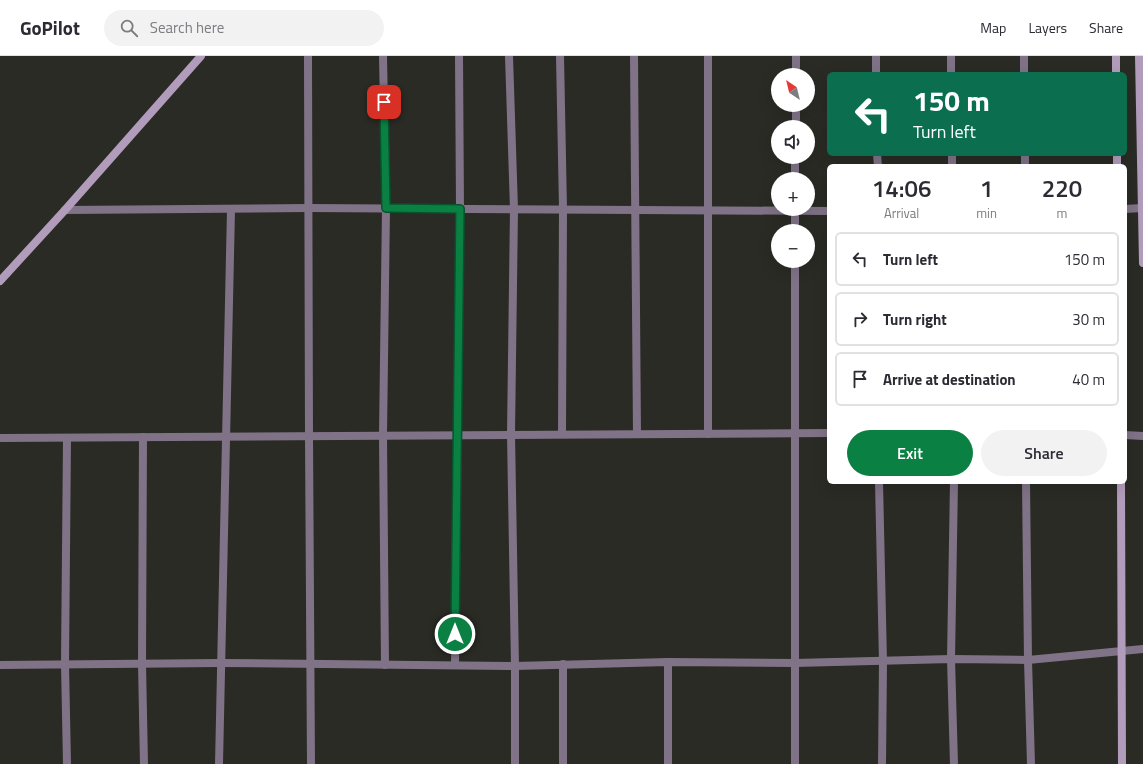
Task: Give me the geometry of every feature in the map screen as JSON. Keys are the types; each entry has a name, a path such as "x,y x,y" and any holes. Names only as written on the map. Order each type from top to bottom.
{"main road":[{"path":"0,281 201,56"},
{"path":"1116,56 1116,72"},
{"path":"1139,56 1143,263"},
{"path":"1121,484 1122,764"}],"street":[{"path":"308,56 308,436 311,764"},
{"path":"383,56 386,208 383,435 385,664"},
{"path":"455,665 460,209 459,56"},
{"path":"510,56 514,209 511,434 515,764"},
{"path":"560,56 563,209 562,434"},
{"path":"634,56 637,434"},
{"path":"708,56 708,434"},
{"path":"796,56 796,68"},
{"path":"876,56 876,72"},
{"path":"951,56 951,72"},
{"path":"1024,56 1024,72"},
{"path":"65,210 308,208 771,210"},
{"path":"1127,209 1142,208"},
{"path":"220,764 231,209"},
{"path":"815,211 827,211"},
{"path":"795,268 796,764"},
{"path":"0,438 827,433"},
{"path":"1127,435 1143,436"},
{"path":"143,437 142,664 144,764"},
{"path":"67,764 65,664 68,438"},
{"path":"878,484 883,662 882,764"},
{"path":"954,484 951,659 954,764"},
{"path":"1026,484 1031,764"},
{"path":"0,665 221,663 515,666 668,662 795,663 883,662 951,659 1028,660 1143,649"},
{"path":"668,662 668,764"},
{"path":"563,664 563,764"}],"route":[{"path":"384,102 386,208 460,209 455,634"}]}
